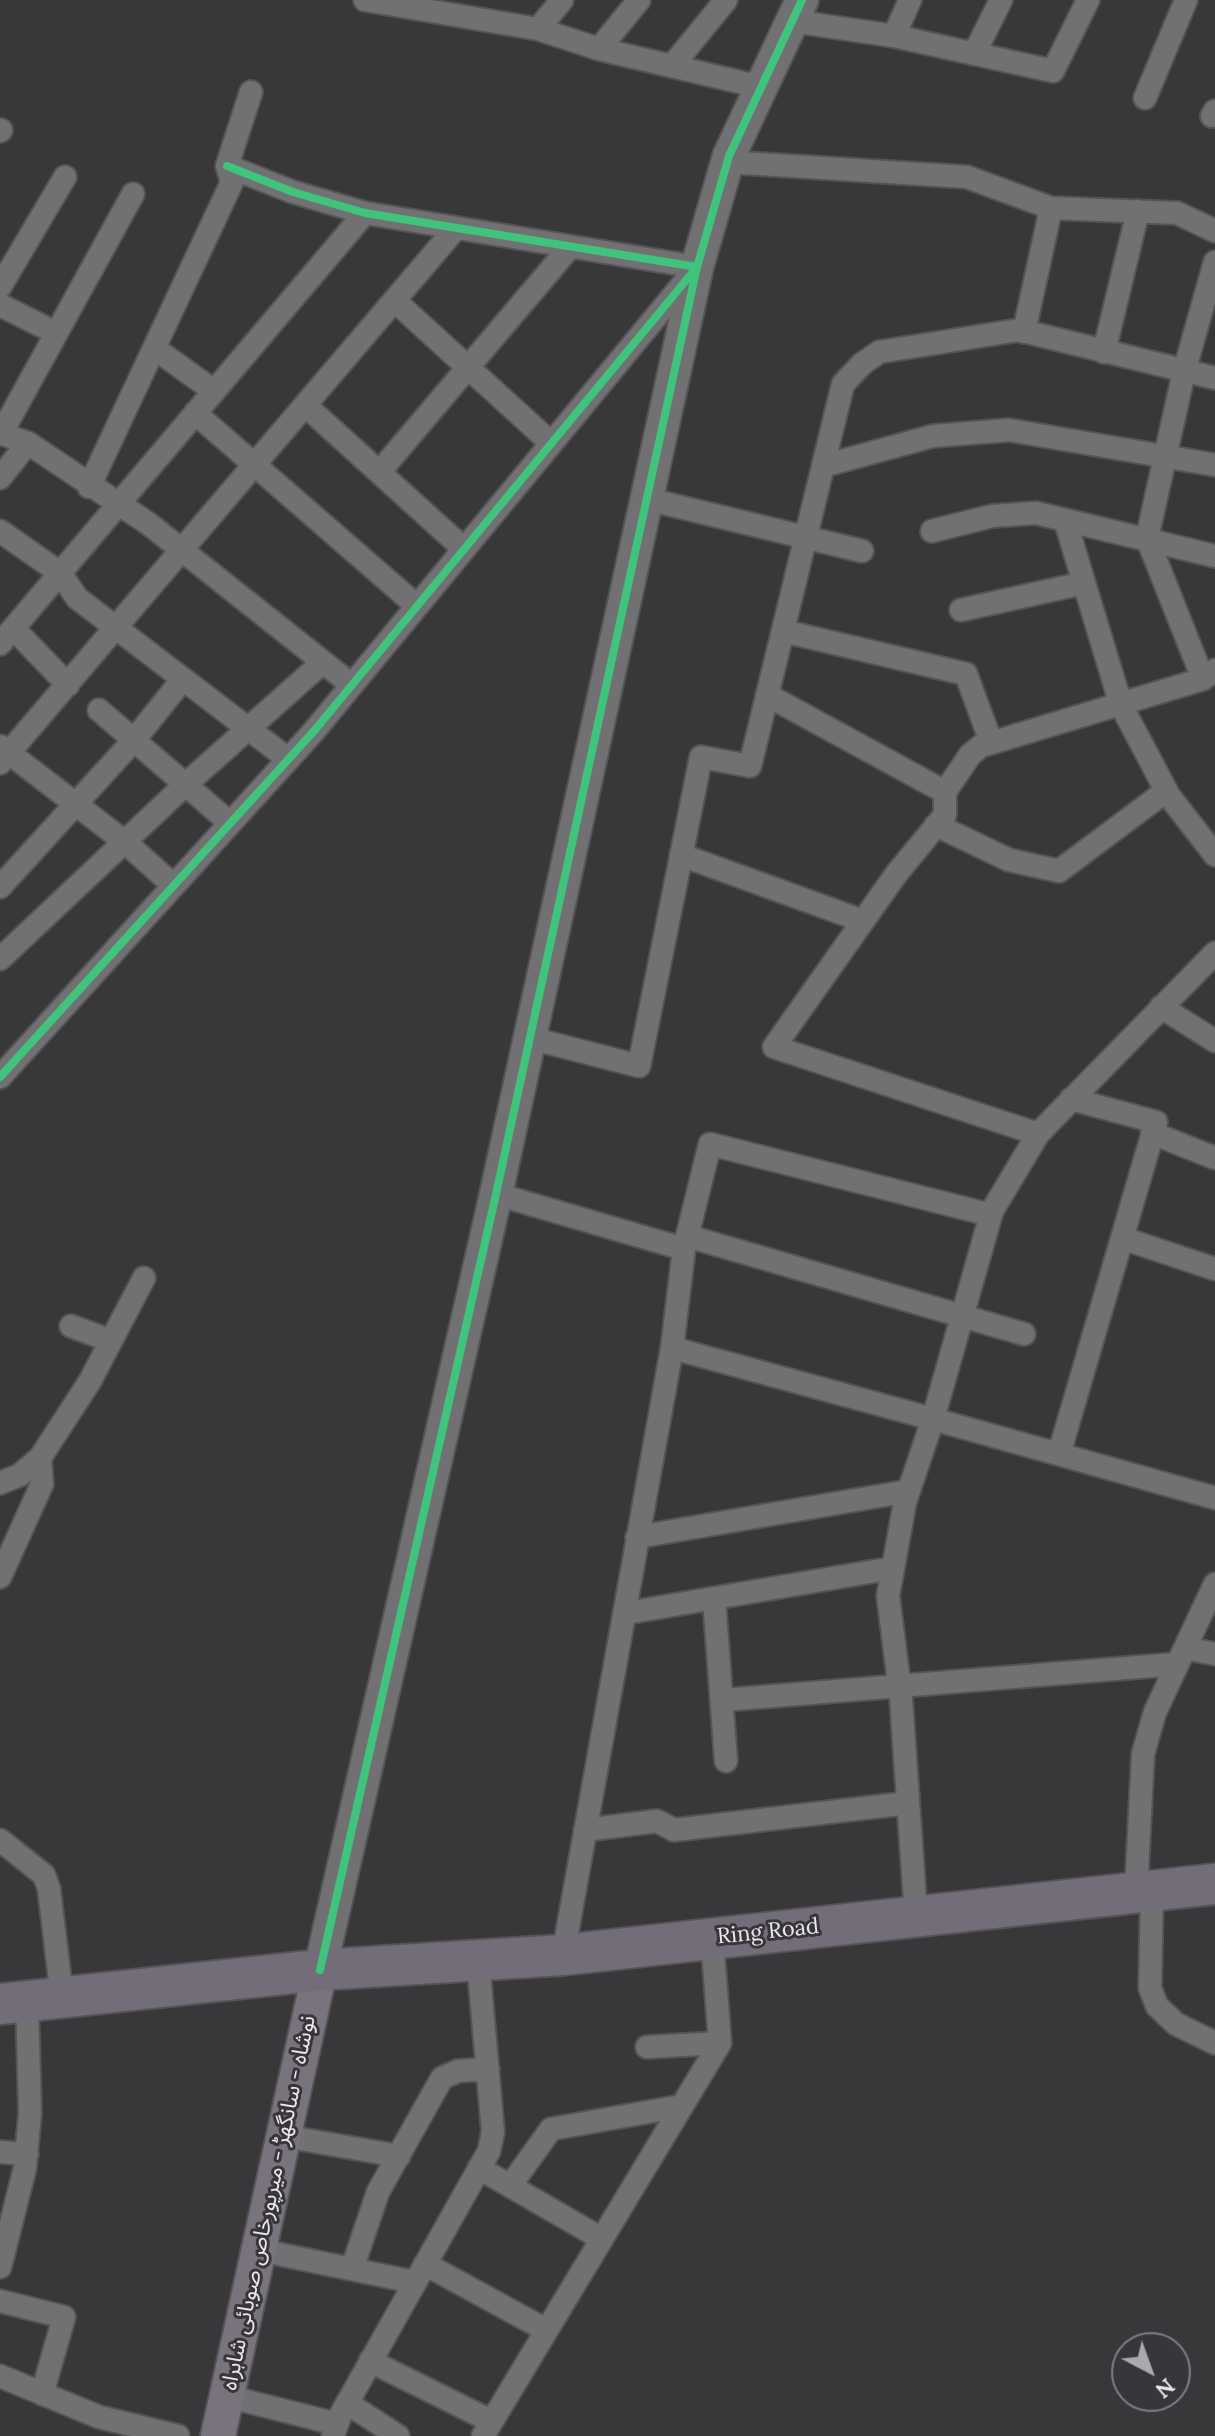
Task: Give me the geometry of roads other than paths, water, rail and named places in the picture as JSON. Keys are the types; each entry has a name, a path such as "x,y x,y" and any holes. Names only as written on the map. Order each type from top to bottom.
{"highway":[{"name":"Ring Road","path":"30,2000 320,1970 563,1955 1215,1884"}],"main road":[{"name":"نوشاہ - سانگھڑ - میرپورخاص صوبائی شاہراہ","path":"218,2436 320,1970"}],"street":[{"path":"365,0 478,8 599,49 761,87"},
{"path":"538,29 562,0"},
{"path":"599,49 639,0"},
{"path":"672,66 726,0"},
{"path":"894,36 910,0"},
{"path":"974,54 1001,0"},
{"path":"320,1970 496,1194 697,267 727,162 797,11 1053,71 1088,0"},
{"path":"1145,98 1186,0"},
{"path":"89,487 232,182 227,166 251,92"},
{"path":"727,162 967,177 1051,208 1177,213 1215,231"},
{"path":"227,166 293,192 365,213 697,267"},
{"path":"0,287 65,177"},
{"path":"133,194 0,434 28,443 89,487 149,524 352,685"},
{"path":"1024,332 1051,208"},
{"path":"1104,352 1138,211"},
{"path":"68,685 7,636 365,213"},
{"path":"173,885 125,842 3,754 117,629 456,228"},
{"path":"381,470 570,247"},
{"path":"1038,1134 774,1047 863,921 945,815 945,792 970,755 991,742 1121,705 1209,674 1147,538 1184,372 1215,262"},
{"path":"0,1077 10,1049 173,885 352,685 697,267"},
{"path":"395,301 551,443"},
{"path":"0,305 56,333"},
{"path":"530,1038 639,1066 701,757 750,766 843,384 862,364 879,352 1024,332 1215,378"},
{"path":"154,348 214,391"},
{"path":"306,406 381,470 464,549"},
{"path":"195,413 417,606"},
{"path":"823,466 933,436 1009,430 1215,465"},
{"path":"0,478 28,443"},
{"path":"647,499 862,551"},
{"path":"932,531 992,516 1036,513 1215,556"},
{"path":"1065,520 1121,705 1166,791 1215,855"},
{"path":"0,531 60,573 77,598 288,759"},
{"path":"961,610 1084,583"},
{"path":"783,631 966,674 991,742"},
{"path":"0,959 186,784 323,662"},
{"path":"0,887 134,740 183,679"},
{"path":"767,695 945,792"},
{"path":"99,710 230,823"},
{"path":"936,825 1009,860 1059,871 1166,791"},
{"path":"681,855 863,921"},
{"path":"916,1916 900,1686 888,1596 909,1491 933,1419 991,1215 1038,1134 1215,953"},
{"path":"1161,1007 1215,1041"},
{"path":"1059,1454 1156,1122 1071,1099"},
{"path":"1152,1133 1215,1158"},
{"path":"563,1955 672,1348 685,1243 710,1144 991,1215"},
{"path":"496,1194 1024,1334"},
{"path":"1122,1238 1215,1269"},
{"path":"0,1483 20,1475 40,1458 111,1341 144,1278"},
{"path":"71,1326 111,1341"},
{"path":"672,1348 1215,1498"},
{"path":"0,1577 42,1484 40,1458"},
{"path":"637,1537 909,1491"},
{"path":"626,1613 893,1568"},
{"path":"1215,1584 1155,1712 1143,1754 1144,1892 1150,1988 1157,2006 1176,2024 1215,2043"},
{"path":"714,1598 726,1761"},
{"path":"723,1700 900,1686 1215,1654"},
{"path":"585,1830 657,1821 674,1830 908,1803"},
{"path":"0,1840 44,1875 49,1889 30,2000 27,2154 0,2265"},
{"path":"370,2361 487,2429 720,2043 712,1939"},
{"path":"226,2396 335,2430 370,2361 489,2151 493,2132 478,1961"},
{"path":"647,2047 720,2043"},
{"path":"352,2269 378,2192 442,2078 458,2071 488,2069"},
{"path":"510,2186 551,2129 682,2106"},
{"path":"283,2136 399,2156"},
{"path":"0,2152 27,2154"},
{"path":"479,2168 602,2239"},
{"path":"259,2250 352,2269 420,2273 546,2330"},
{"path":"0,2301 64,2317 42,2394"},
{"path":"0,2376 99,2417 178,2436"},
{"path":"347,2403 398,2436"}]}
